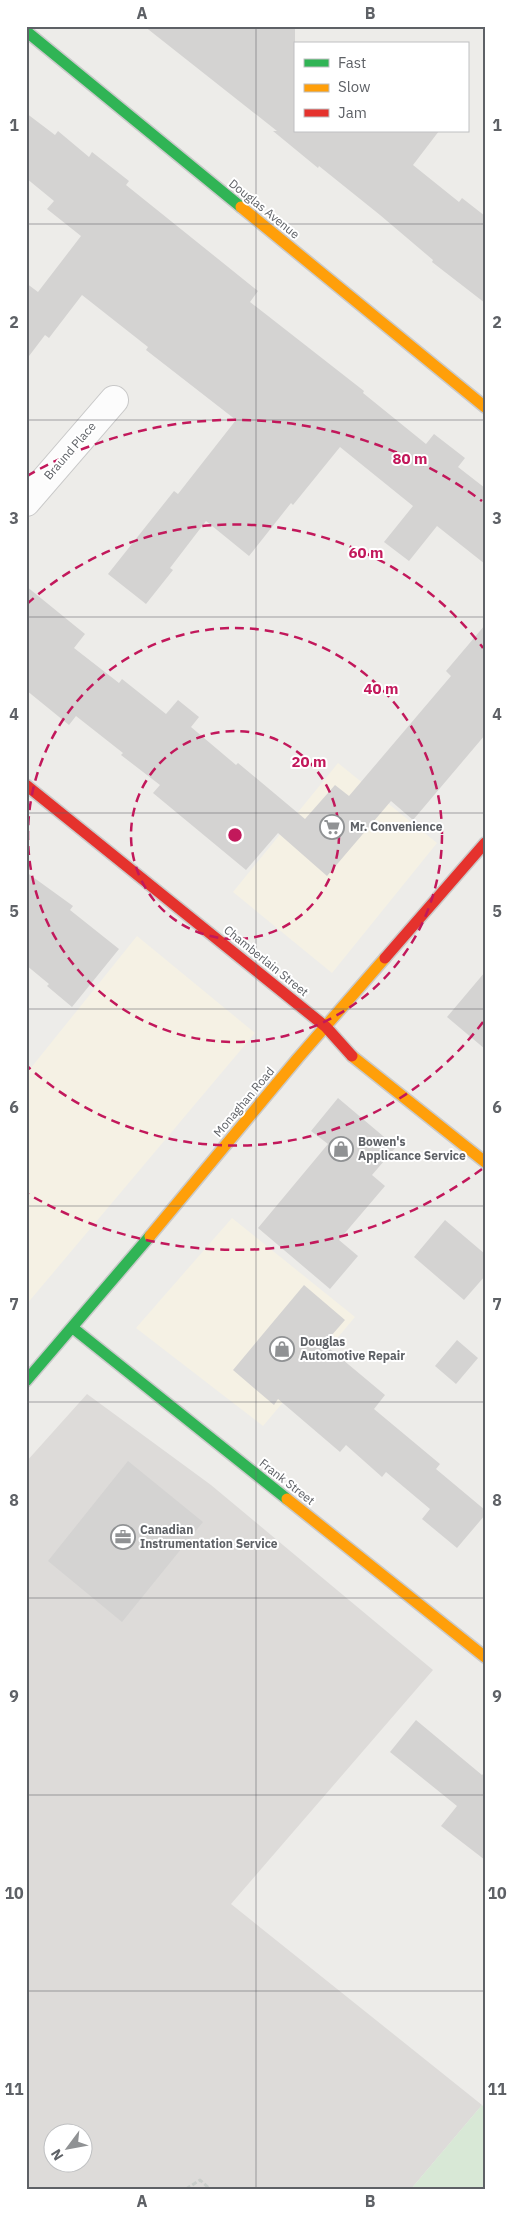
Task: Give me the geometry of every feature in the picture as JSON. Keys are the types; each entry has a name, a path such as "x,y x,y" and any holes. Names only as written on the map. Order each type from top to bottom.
{"street":[{"name":"Douglas Avenue","path":"26,31 485,407"},
{"name":"Braund Place","path":"26,502 114,400"},
{"name":"Chamberlain Street","path":"26,785 326,1027 358,1062 485,1162"},
{"name":"Monaghan Road","path":"26,1381 73,1328 326,1027 485,843"},
{"name":"Frank Street","path":"73,1328 485,1657"}],"path":[{"path":"186,2189 200,2180 210,2189"}],"shaded area":[{"path":"338,763 437,843 332,973 233,892"},
{"path":"137,936 255,1033 26,1305 26,1074"},
{"path":"232,1218 355,1317 263,1426 136,1328"},
{"path":"87,1394 211,1485 433,1670 231,1904 482,2105 411,2189 26,2189 26,1462"}],"green space":[{"path":"482,2105 485,2108 485,2189 411,2189"}],"building":[{"path":"144,26 295,26 294,132 438,132 413,165 459,202 462,198 485,216 485,303 432,262 433,260 380,215 273,131 277,131"},
{"path":"26,113 55,135 58,131 89,157 92,152 129,181 126,185 258,291 250,302 364,391 363,393 426,444 434,434 465,458 458,467 485,488 485,564 437,526 409,561 384,542 413,506 340,447 293,505 291,503 249,556 206,521 170,568 173,570 146,604 108,574 174,491 178,494 236,420 146,350 148,347 82,295 49,338 45,335 26,360 26,283 38,292 81,236 47,209 54,201 26,178"},
{"path":"26,586 85,634 74,648 119,683 122,679 166,714 178,700 199,717 191,727 236,765 238,763 305,819 335,785 349,796 451,676 446,671 485,625 485,735 413,820 391,801 327,876 278,833 246,870 153,793 160,785 121,755 123,753 76,716 69,725 26,690"},
{"path":"26,872 73,906 70,910 119,949 72,1007 26,965"},
{"path":"485,972 485,1049 447,1017"},
{"path":"338,1098 396,1147 372,1175 385,1186 339,1240 358,1256 330,1289 258,1228 328,1144 311,1131"},
{"path":"445,1220 485,1254 485,1276 464,1300 414,1257"},
{"path":"304,1285 345,1320 324,1344 385,1395 374,1409 440,1464 436,1469 485,1510 485,1515 457,1548 422,1519 430,1509 386,1472 382,1477 346,1445 340,1452 278,1399 274,1405 233,1370"},
{"path":"457,1340 478,1358 456,1384 435,1366"},
{"path":"128,1461 203,1522 122,1622 48,1561"},
{"path":"416,1720 482,1775 485,1772 485,1860 441,1826 457,1806 390,1752"}],"traffic: fast":[{"path":"26,31 241,207"},
{"path":"26,1381 150,1236"},
{"path":"73,1328 287,1499"}],"traffic: slow":[{"path":"241,207 485,407"},
{"path":"150,1236 298,1058 385,958"},
{"path":"352,1056 485,1162"},
{"path":"287,1499 485,1657"}],"traffic: jam":[{"path":"26,785 326,1027 352,1056"},
{"path":"385,958 485,843"}],"place":[{"name":"Mr. Convenience","path":"332,827"},
{"name":"Bowen's Applicance Service","path":"341,1149"},
{"name":"Douglas Automotive Repair","path":"282,1349"},
{"name":"Canadian Instrumentation Service","path":"123,1537"}]}
